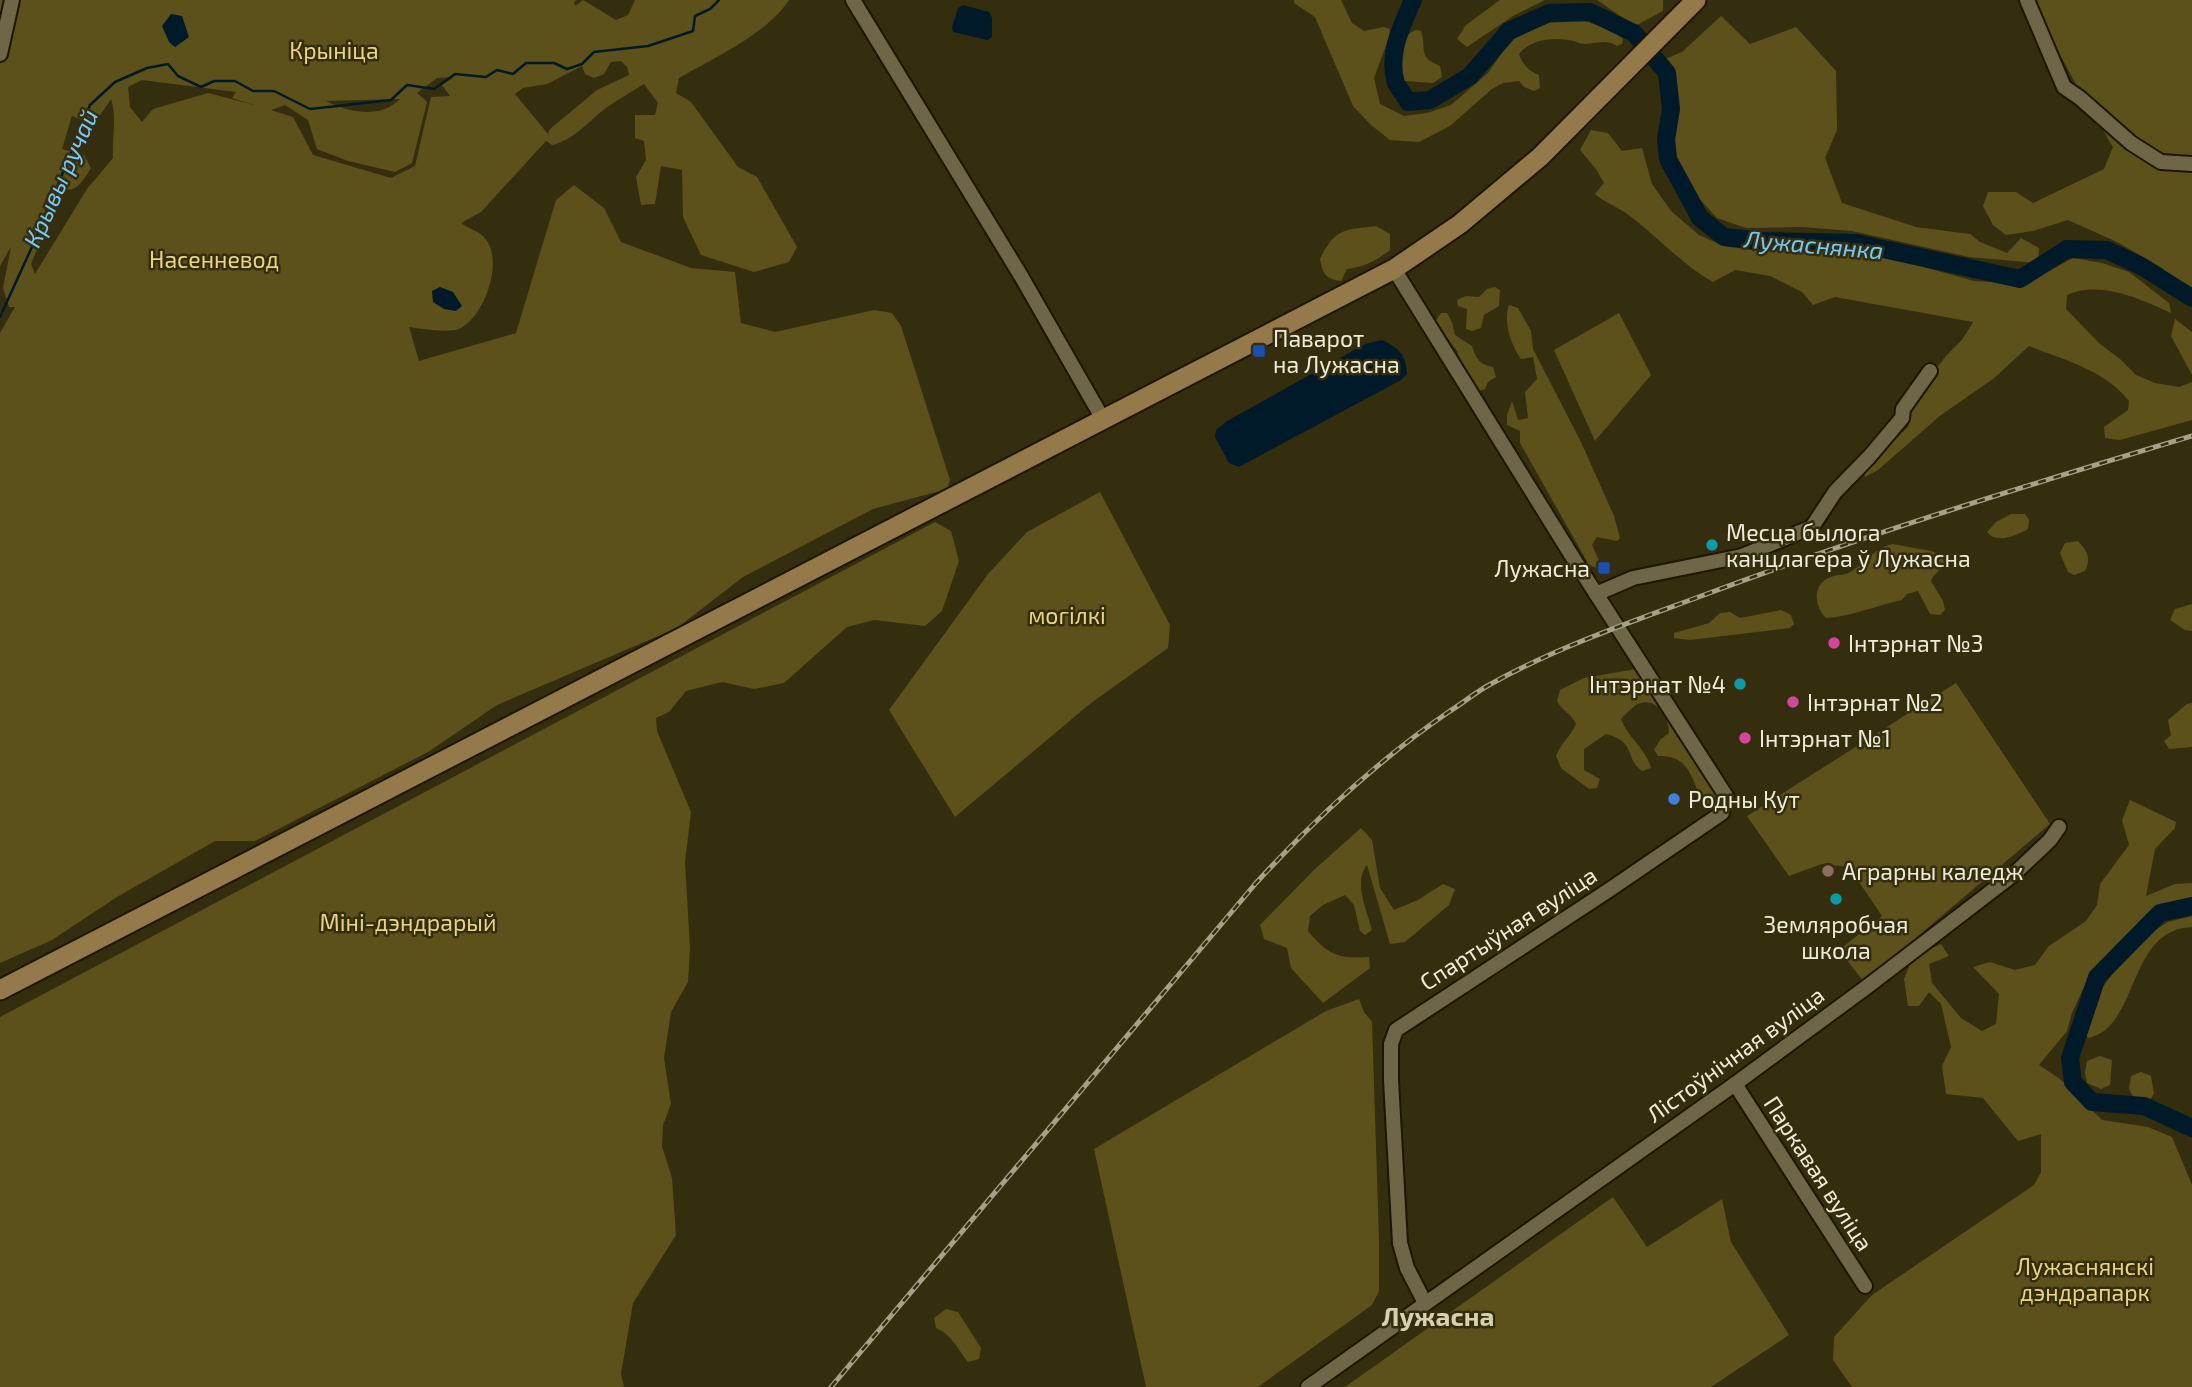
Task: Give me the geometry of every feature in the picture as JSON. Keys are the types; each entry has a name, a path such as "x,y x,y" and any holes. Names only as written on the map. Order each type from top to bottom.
{"main road":[{"path":"0,989 1394,269 1461,224 1540,158 1696,0"}],"street":[{"path":"0,54 12,0"},
{"path":"853,0 1021,276 1104,421"},
{"path":"2027,0 2064,87 2131,143 2161,162 2192,164"},
{"path":"1394,269 1596,594 1633,578 1742,556 1812,527 1835,492 1902,418 1903,409 1930,371"},
{"name":"Спартыўная вуліца","path":"1425,1303 1407,1268 1400,1243 1391,1080 1391,1044 1396,1030 1548,928 1609,891 1722,813 1726,796 1596,594"},
{"name":"Лістоўнічная вуліца","path":"1308,1387 1735,1084 2014,874 2050,840 2059,827"},
{"name":"Паркавая вуліца","path":"1735,1084 1865,1286"}],"green space":[{"path":"0,0 577,0 574,2 575,6 583,0 616,20 628,15 635,0 789,0 754,34 679,78 676,93 691,102 738,167 757,177 797,247 789,262 754,272 701,255 683,217 682,170 661,166 655,204 641,205 636,177 646,160 644,141 635,138 635,115 655,115 658,103 644,84 567,139 552,145 546,141 481,212 461,223 482,235 490,247 493,259 489,287 477,313 459,329 442,331 409,327 419,361 516,333 556,200 574,185 604,208 621,242 691,268 735,272 741,323 775,332 874,310 892,313 901,326 950,480 947,489 873,509 743,577 677,628 497,705 428,752 255,841 215,841 117,897 52,940 0,963 0,333 15,307 9,307 3,288 11,247 0,266","holes":["621,61 627,67 629,75 597,90 550,129 548,134 515,94 523,88 547,84 582,66 585,74 594,78 604,74 611,62","454,77 442,85 450,96 431,97 415,166 391,178 313,155 293,117 271,110 285,105 308,120 317,149 348,161 395,172 412,163 427,102 417,93 437,78","142,80 236,92 232,98 254,105 208,93 153,109 142,122 130,107 128,87","111,99 114,120 113,158 87,189 35,274 31,264 44,233 45,200 51,188 75,188 91,168 84,155 62,149 72,116 90,123 101,114","400,99 374,112 345,109 326,101"]},
{"path":"1294,0 1341,0 1352,23 1364,31 1384,27 1390,29 1374,78 1380,104 1404,116 1427,113 1451,105 1488,73 1510,41 1545,23 1585,21 1611,30 1623,39 1622,44 1617,46 1605,42 1585,44 1562,39 1548,39 1529,45 1519,54 1526,67 1539,75 1540,88 1534,91 1524,87 1519,81 1503,83 1492,89 1450,126 1419,142 1390,140 1353,106 1315,17 1294,3"},
{"path":"1500,0 1545,0 1513,16 1467,47 1457,39 1466,25"},
{"path":"1597,0 1663,0 1663,11 1635,26"},
{"path":"2037,0 2192,0 2192,300 2162,268 2117,242 2068,220 2033,231 2006,235 1993,225 1983,206 1988,192 2016,192 2033,203 2104,169 2113,147 2081,94 2044,20"},
{"path":"1721,16 1750,44 1796,27 1836,71 1837,130 1825,158 1842,203 1916,227 1970,234 1980,242 2007,253 2021,238 2039,248 2038,263 1969,257 1852,231 1802,227 1746,228 1717,218 1674,171 1669,131 1673,97 1663,60 1682,52"},
{"path":"1416,30 1421,31 1425,56 1440,66 1442,77 1433,83 1405,81 1402,75 1402,45"},
{"path":"1591,130 1608,133 1622,151 1642,148 1652,184 1671,211 1699,235 1724,246 1757,251 1811,250 1891,258 1974,281 2025,284 2073,258 2102,263 2129,272 2169,303 2171,313 2147,302 2106,290 2079,291 2067,295 2066,309 2100,344 2136,375 2155,383 2179,387 2192,382 2192,420 2120,440 2105,438 2104,427 2128,410 2129,401 2108,381 2096,374 2029,346 1993,379 1941,415 1878,470 1865,477 1864,471 1875,457 1908,427 1913,405 1923,386 1962,340 1973,322 1835,297 1813,305 1802,292 1770,276 1735,270 1713,282 1689,266 1623,211 1595,194 1604,183 1580,150"},
{"path":"1376,226 1390,234 1390,250 1370,263 1347,269 1341,281 1326,275 1320,259 1336,236 1348,230"},
{"path":"1495,287 1500,290 1499,306 1484,315 1481,328 1472,331 1466,329 1467,309 1458,306 1457,300 1466,296 1479,297 1487,289"},
{"path":"1509,305 1518,308 1531,331 1533,349 1581,442 1614,516 1620,538 1617,541 1597,537 1592,545 1600,563 1599,569 1589,565 1520,443 1520,431 1507,425 1512,401 1518,420 1528,418 1525,392 1537,379 1533,357 1521,359 1511,340 1507,319"},
{"path":"1441,313 1447,313 1455,335 1472,346 1479,361 1493,367 1496,377 1488,382 1485,389 1479,391 1468,381 1457,351 1435,322"},
{"path":"1619,313 1651,375 1595,441 1554,350"},
{"path":"2175,319 2192,332 2192,375 2171,336"},
{"name":"могілкі","path":"1100,492 1170,625 1168,648 1091,703 955,817 889,710 988,574 1027,532"},
{"path":"2011,514 2025,514 2029,520 2028,529 2001,538 1991,536 1987,532 1996,522"},
{"name":"Міні-дэндрарый","path":"935,522 951,531 959,561 942,611 925,626 874,620 847,627 784,683 754,689 722,682 686,691 669,712 656,718 657,731 691,812 685,862 690,948 688,982 671,1012 664,1058 671,1104 663,1125 662,1146 672,1178 676,1235 633,1303 621,1374 624,1387 0,1387 0,1017"},
{"path":"2078,541 2086,552 2088,562 2085,571 2074,575 2068,572 2060,553 2065,543"},
{"path":"1893,544 1941,555 1945,563 1931,581 1943,601 1945,610 1940,615 1930,614 1918,591 1907,594 1902,600 1826,618 1817,601 1821,584 1831,577 1849,573 1876,552"},
{"path":"2192,604 2192,631 2185,630 2170,620 2175,609"},
{"path":"1781,610 1791,615 1794,624 1790,628 1690,640 1674,638 1674,633 1709,623 1720,613 1730,612 1740,618"},
{"path":"1636,669 1646,677 1721,795 1721,804 1712,811 1705,804 1687,768 1671,757 1658,756 1654,750 1660,740 1669,733 1661,710 1651,703 1638,704 1621,719 1651,768 1642,771 1622,741 1606,734 1584,749 1584,770 1600,779 1597,788 1589,789 1561,768 1556,756 1576,724 1557,701 1560,690 1584,678"},
{"path":"1956,683 2050,824 1864,982 1839,950 1882,916 1849,867 1822,864 1789,876 1747,816"},
{"path":"2192,703 2192,747 2169,749 2164,741 2171,735 2168,720"},
{"name":"Лужаснянскі дэндрапарк","path":"2130,800 2176,822 2175,828 2155,849 2146,896 2175,884 2192,883 2192,901 2153,912 2117,944 2089,976 2067,1031 2039,1065 2060,1079 2102,1120 2148,1127 2172,1137 2192,1185 2192,1387 1852,1387 1833,1360 1834,1337 1872,1295 2034,1185 2041,1172 2041,1134 2018,1141 1983,1098 1946,1094 1942,1066 1951,1047 1941,1004 1929,992 1919,1006 1908,1006 1904,979 1913,957 1941,944 1949,956 1929,964 1932,983 1961,1018 1982,1031 1996,1024 1999,994 1973,967 1990,962 2015,970 2035,965 2049,946 2086,921 2097,905 2100,884 2129,845 2122,820"},
{"path":"1361,828 1372,840 1380,888 1394,910 1418,900 1443,884 1455,889 1449,905 1405,942 1390,944 1367,865 1363,872 1361,888 1372,930 1365,935 1360,931 1354,905 1345,895 1323,905 1310,916 1308,931 1328,950 1341,956 1369,957 1370,968 1323,1003 1291,968 1287,948 1264,939 1260,925 1315,869"},
{"path":"2192,916 2192,927 2173,931 2159,941 2148,954 2115,1019 2101,1033 2089,1038 2085,1035 2097,995 2123,959 2143,938 2168,922"},
{"path":"1359,999 1372,1022 1379,1291 1372,1305 1258,1387 1146,1387 1094,1149 1326,1011"},
{"path":"2100,1056 2112,1060 2110,1085 2101,1089 2087,1083 2085,1072 2087,1061"},
{"path":"2141,1072 2151,1076 2154,1094 2149,1101 2134,1098 2129,1089 2131,1076"},
{"path":"1613,1197 1647,1247 1722,1199 1731,1242 1789,1335 1711,1387 1345,1387"},
{"path":"946,1309 958,1312 981,1348 979,1359 968,1362 950,1338 936,1328 934,1318"}],"water":[{"path":"963,5 989,12 992,18 992,37 987,40 953,32 958,8"},
{"path":"171,14 182,16 189,37 175,47 169,42 162,26"},
{"path":"440,287 453,292 462,306 456,311 444,309 433,302 432,291"},
{"path":"1382,340 1397,349 1403,357 1407,374 1401,380 1239,467 1229,463 1215,437 1216,430 1227,421 1365,344"}],"waterway":[{"name":"Крывы ручай","path":"0,317 41,227 90,105 115,82 147,68 168,64 178,76 201,87 214,81 235,81 253,91 274,91 310,109 391,100 407,85 434,89 455,74 486,77 497,70 513,74 526,63 554,63 567,69 582,64 594,52 648,46 693,31 695,16 710,9 719,0"},
{"name":"Лужаснянка","path":"1413,0 1397,40 1393,61 1396,83 1408,102 1430,100 1470,76 1509,31 1549,13 1590,12 1634,33 1667,73 1671,109 1666,139 1668,159 1700,218 1724,237 1764,241 1856,243 2020,279 2067,249 2107,250 2141,266 2192,298"},
{"name":"Лужаснянка","path":"2192,906 2160,913 2097,977 2070,1058 2073,1082 2092,1102 2144,1106 2192,1128"}],"railway":[{"path":"831,1387 1256,883 1348,791 1450,711 1515,671 1649,615 1885,531 2192,436"}],"place":[{"name":"Паварот на Лужасна","path":"1259,351"},
{"name":"Месца былога канцлагера ў Лужасна","path":"1712,545"},
{"name":"Лужасна","path":"1604,568"},
{"name":"Інтэрнат №3","path":"1834,643"},
{"name":"Інтэрнат №4","path":"1740,684"},
{"name":"Інтэрнат №2","path":"1793,702"},
{"name":"Інтэрнат №1","path":"1745,738"},
{"name":"Родны Кут","path":"1674,799"},
{"name":"Аграрны каледж","path":"1828,871"},
{"name":"Земляробчая школа","path":"1836,899"}],"district":[{"name":"Лужасна","path":"1438,1315"}],"park label":[{"name":"Крыніца","path":"334,50"},
{"name":"Насенневод","path":"214,259"}]}
